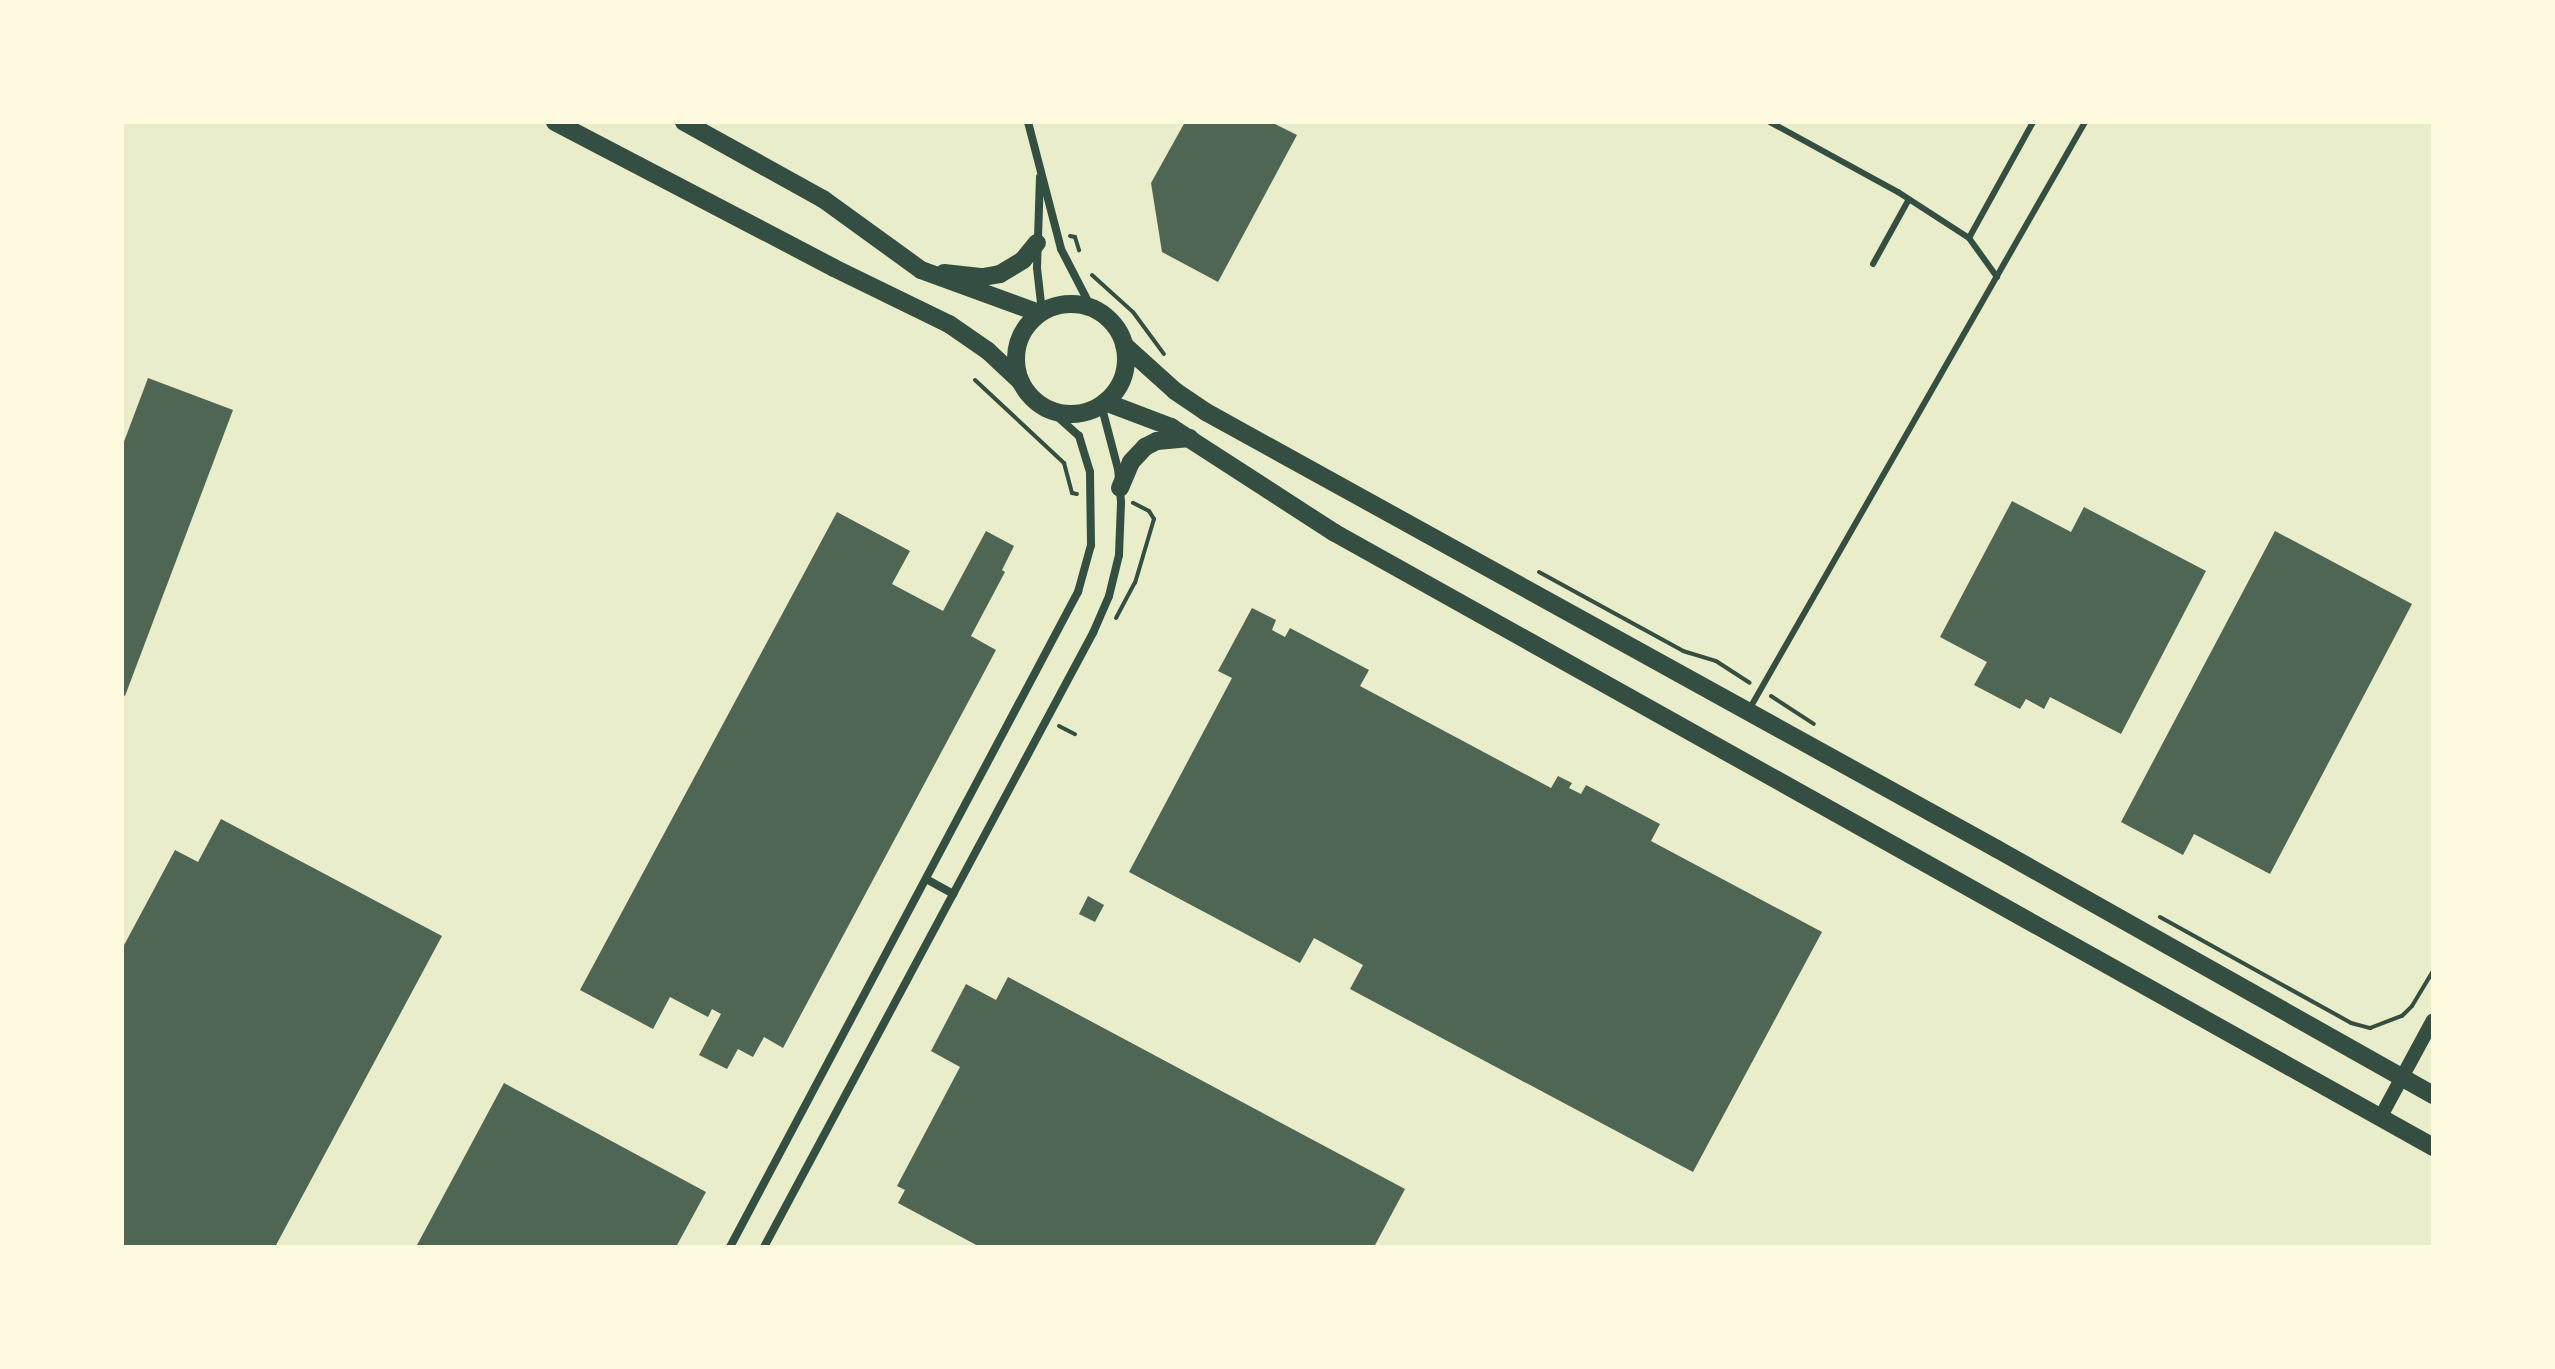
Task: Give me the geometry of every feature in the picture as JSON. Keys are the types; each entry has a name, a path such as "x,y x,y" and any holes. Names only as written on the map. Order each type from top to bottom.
{"main road":[{"path":"555,122 834,268 949,324 988,351 1033,398 1049,409 1080,413 1103,403 1122,378 1124,345"},
{"path":"684,122 823,199 921,270 1041,312"},
{"path":"921,270 983,277 1000,274 1023,260 1037,243"},
{"path":"1021,382 1016,360 1019,338 1041,312 1065,304 1091,307 1112,322 1124,345 1175,391 1206,412 2433,1095"},
{"path":"1103,403 1152,419 1190,438 1335,533 2433,1147"},
{"path":"1120,488 1131,462 1145,447 1157,441 1190,438"}],"street":[{"path":"1028,122 1061,249 1091,307"},
{"path":"1040,172 1037,243 1041,312"},
{"path":"764,1247 1109,596 1121,536 1120,488 1103,403"},
{"path":"730,1247 1066,620 1087,565 1093,513 1085,449 1066,421 1049,409"},
{"path":"928,880 953,894"},
{"path":"2380,1118 2433,1020"}],"lane":[{"path":"1770,122 1909,199 1969,238 1997,277"},
{"path":"1969,238 2033,122"},
{"path":"1748,711 2085,122"},
{"path":"1873,264 1909,199"}],"path":[{"path":"1067,236 1075,237 1081,260"},
{"path":"1087,270 1133,312 1170,363"},
{"path":"1534,571 1555,579 1683,651 1716,661 1826,731"},
{"path":"2149,910 2351,1023 2370,1028 2402,1016 2412,1006 2433,971"}],"building":[{"path":"1185,122 1271,122 1297,135 1218,282 1162,252 1151,183"},
{"path":"148,378 233,410 125,696 122,694 122,447"},
{"path":"2012,501 2071,532 2084,507 2206,571 2121,734 2050,697 2044,709 2026,699 2020,709 1974,685 1987,662 1940,637"},
{"path":"837,512 910,551 892,584 943,611 986,531 1014,546 1002,570 1005,572 971,636 996,650 783,1048 764,1037 753,1057 738,1049 727,1069 699,1055 721,1014 712,1009 708,1017 670,997 653,1029 580,990"},
{"path":"2275,531 2412,604 2270,874 2194,834 2183,855 2121,822"},
{"path":"1252,608 1276,620 1272,630 1285,637 1290,628 1369,670 1360,686 1551,788 1558,776 1572,783 1569,788 1581,794 1586,785 1660,824 1651,841 1822,932 1693,1172 1350,989 1363,965 1314,938 1300,963 1129,872 1232,678 1218,671"},
{"path":"221,819 442,936 275,1247 122,1247 122,949 175,850 198,862"},
{"path":"1088,896 1104,905 1095,922 1079,914"},
{"path":"1008,977 1405,1189 1374,1247 980,1247 898,1203 905,1190 897,1186 960,1067 931,1051 966,984 996,1000"},
{"path":"504,1083 706,1192 676,1247 416,1247"}]}
